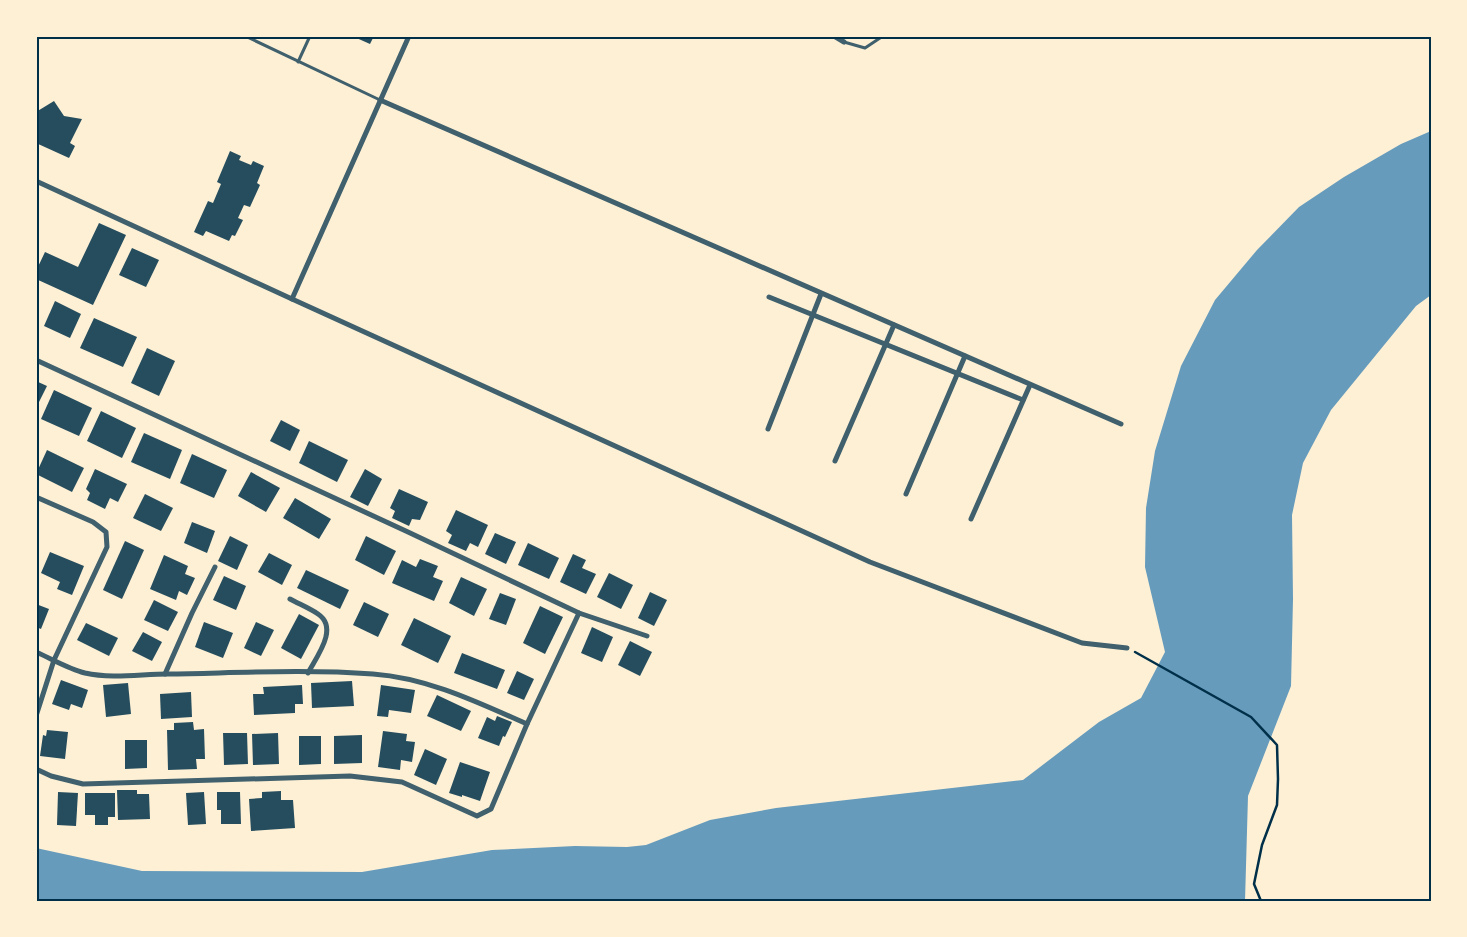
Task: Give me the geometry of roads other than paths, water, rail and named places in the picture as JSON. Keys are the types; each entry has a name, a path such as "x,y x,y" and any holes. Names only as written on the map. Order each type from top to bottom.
{"street":[{"path":"292,300 410,36"},
{"path":"834,36 844,42"},
{"path":"380,100 1121,424"},
{"path":"36,181 292,300 870,562 1082,643 1127,648"},
{"path":"768,429 821,294"},
{"path":"769,297 1024,400"},
{"path":"835,461 894,325"},
{"path":"906,494 965,356"},
{"path":"36,360 579,613 647,636"},
{"path":"971,519 1030,385"},
{"path":"36,497 93,522 106,532 107,547 54,660 36,716"},
{"path":"165,674 214,567"},
{"path":"290,599 319,614 327,623 328,632 308,673"},
{"path":"36,769 51,776 83,784 350,776 377,778 402,782 477,816 491,809 527,724 579,613"},
{"path":"36,652 85,673 123,676 165,674 374,674 407,679 446,689 527,724"}],"lane":[{"path":"245,36 380,100"},
{"path":"298,62 310,36"},
{"path":"844,42 865,48 883,36"}],"water":[{"path":"1431,131 1431,295 1416,306 1331,410 1303,463 1292,515 1291,686 1248,796 1245,901 36,901 36,848 142,871 362,872 492,850 646,845 710,820 776,808 1023,780 1099,722 1141,698 1165,652 1145,567 1146,508 1155,451 1181,366 1215,300 1257,250 1299,207 1344,177 1401,144"}]}
